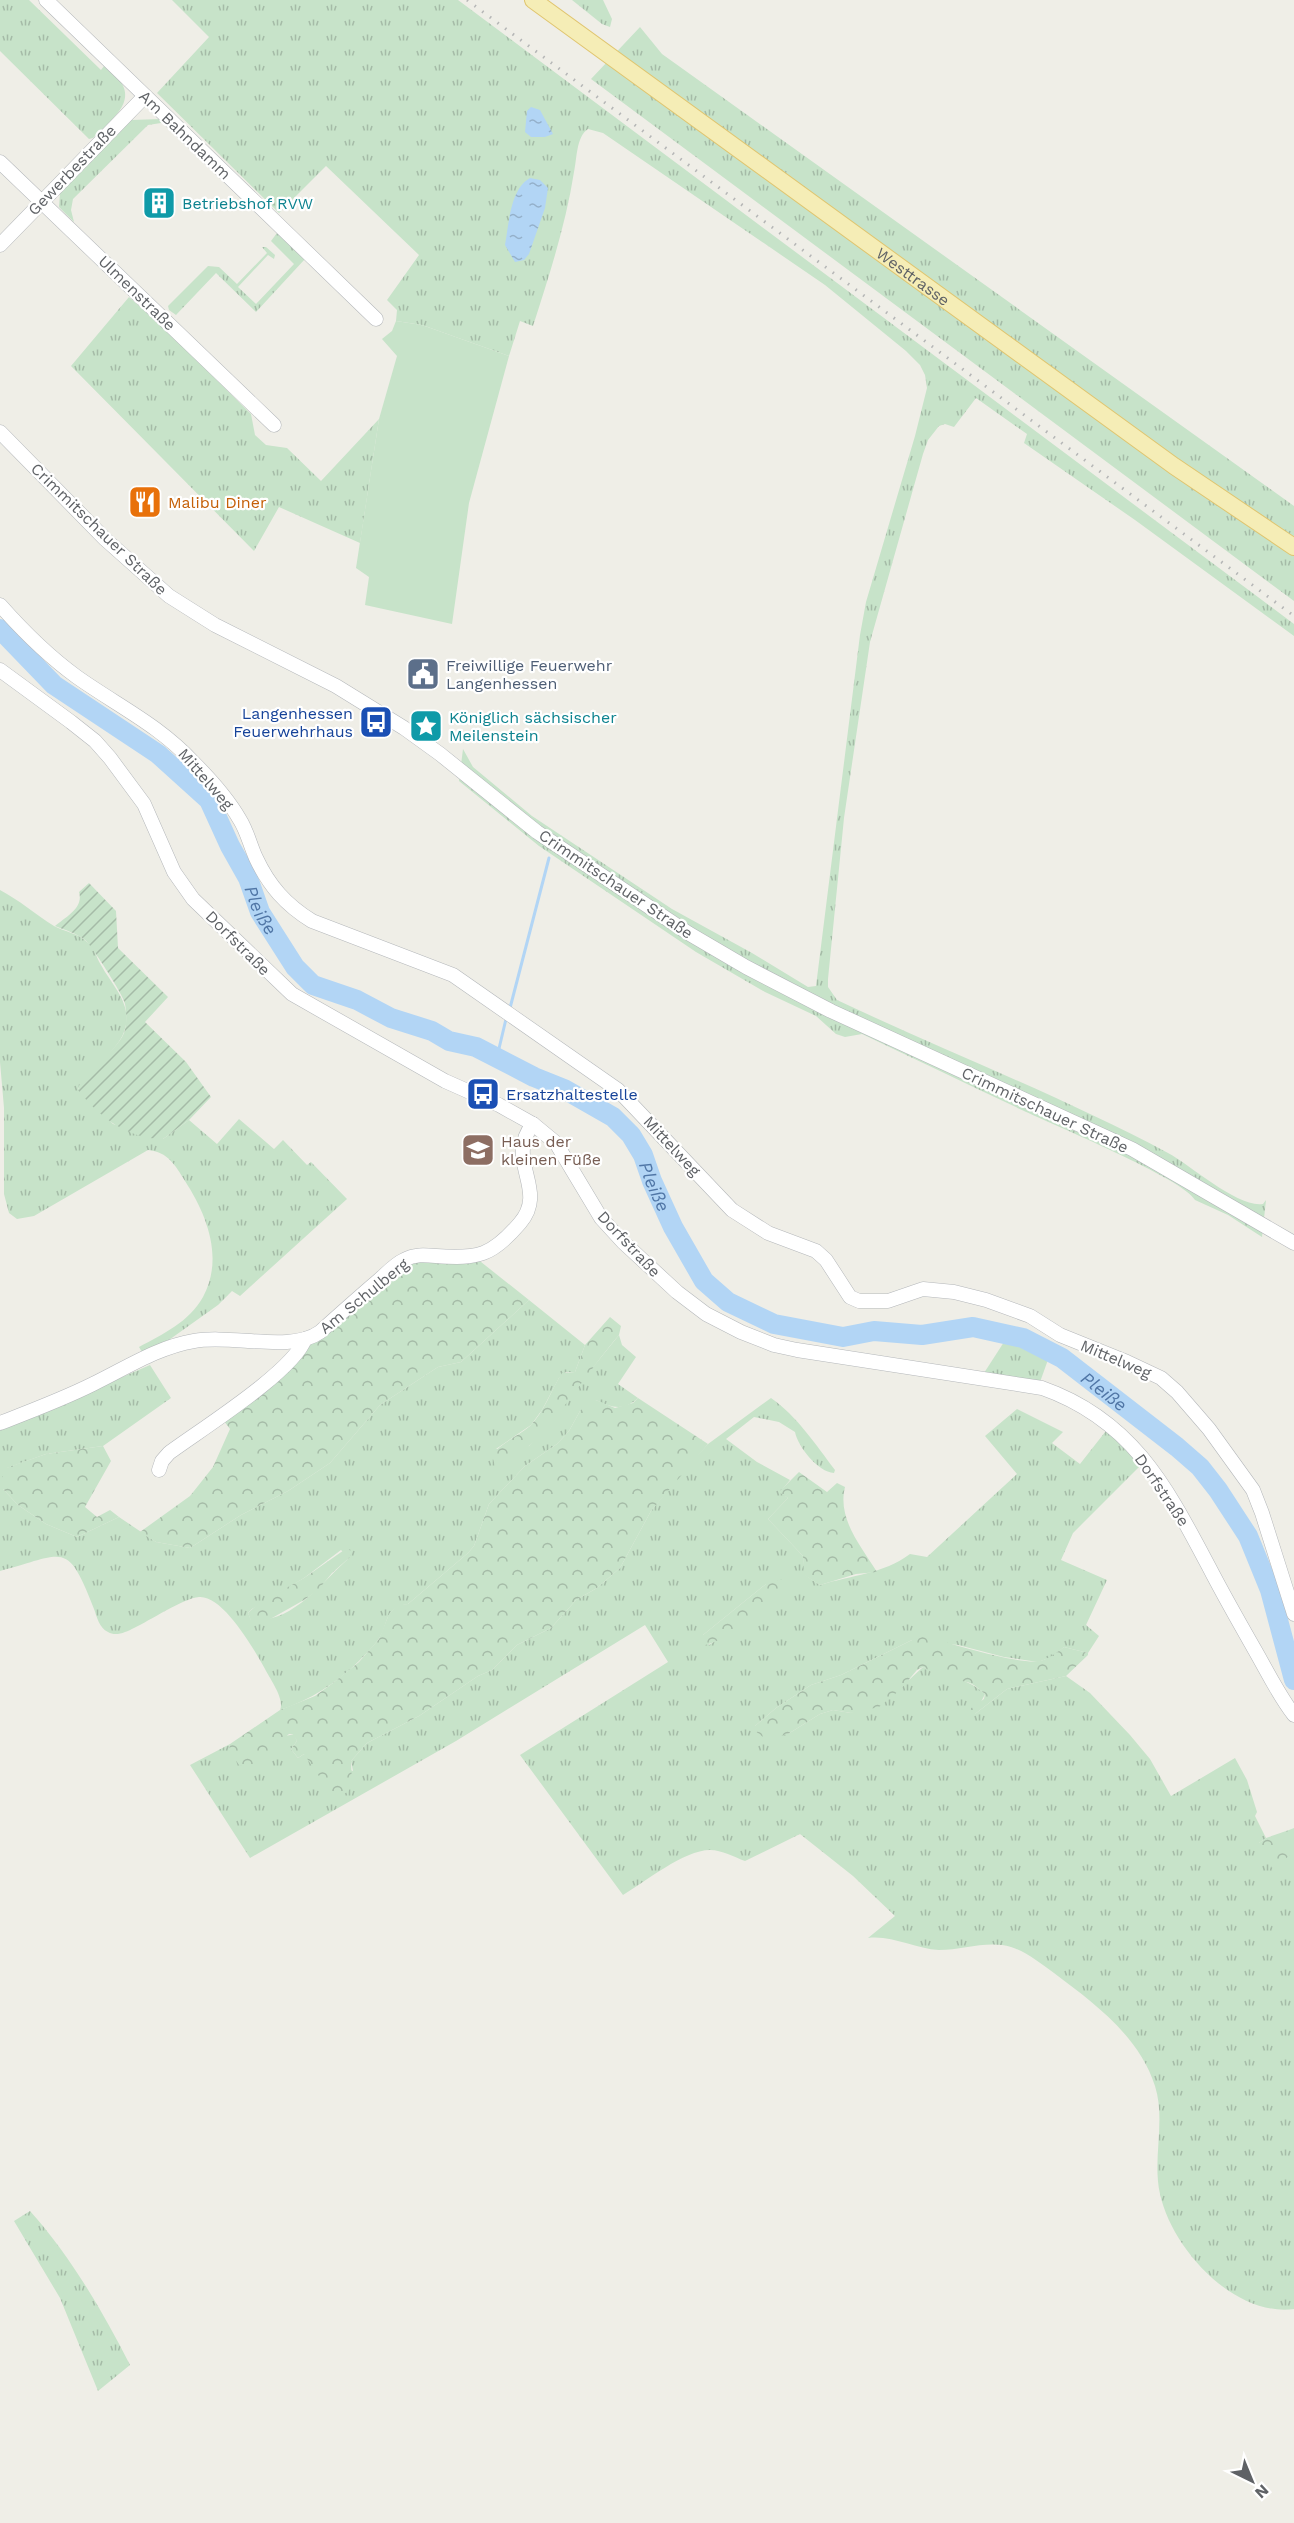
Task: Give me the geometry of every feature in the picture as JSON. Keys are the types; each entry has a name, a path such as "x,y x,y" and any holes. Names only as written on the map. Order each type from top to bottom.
{"main road":[{"name":"Westtrasse","path":"533,0 1174,465 1294,547"}],"street":[{"name":"Am Bahndamm","path":"46,0 376,319"},
{"name":"Gewerbestraße","path":"0,245 145,96"},
{"name":"Ulmenstraße","path":"0,162 274,425"},
{"name":"Crimmitschauer Straße","path":"0,432 105,538 169,596 215,625 336,686 404,728 537,832 705,943 831,1011 1132,1149 1294,1243"},
{"name":"Mittelweg","path":"0,605 43,649 76,676 144,719 170,738 194,762 241,820 269,884 293,909 312,921 453,975 618,1090 732,1210 768,1233 816,1251 826,1260 850,1297 859,1301 888,1301 923,1289 954,1292 986,1300 1030,1316 1060,1335 1148,1371 1170,1386 1209,1429 1253,1490 1294,1614"},
{"name":"Dorfstraße","path":"0,670 95,741 144,804 174,872 193,899 292,994 445,1081 533,1124 556,1143 601,1218 622,1242 676,1292 706,1314 774,1345 1042,1388 1062,1396 1099,1418 1146,1460 1173,1501 1271,1679 1294,1715"},
{"name":"Am Schulberg","path":"0,1423 63,1398 151,1354 180,1343 216,1338 282,1342 305,1339 320,1332 403,1260 424,1255 465,1258 491,1250 520,1223 532,1204 522,1150 525,1134 533,1124"},
{"name":"Am Schulberg","path":"159,1470 162,1461 169,1453 261,1386 298,1352 305,1339"}],"green space":[{"path":"0,0 29,0 101,70 104,66 116,76 123,86 124,103 119,112 93,138 89,139 0,51"},
{"path":"172,0 458,0 1294,624 1294,636 1135,520 1024,443 1027,434 976,398 954,427 945,424 939,426 928,440 923,454 870,642 844,818 828,979 828,987 837,1000 1128,1132 1178,1159 1241,1200 1263,1204 1266,1200 1262,1237 1228,1215 1195,1200 1186,1191 1167,1179 1115,1152 862,1034 845,1037 836,1034 816,1016 765,992 696,952 539,846 459,781 463,749 473,767 532,816 672,909 808,987 816,986 860,635 866,602 927,388 925,375 920,365 825,285 603,133 588,129 579,143 562,230 533,326 520,321 509,356 422,325 396,321 397,310 387,300 419,255 326,166 279,213 157,93 209,37"},
{"path":"572,0 603,0 612,19 610,27 602,24"},
{"path":"640,27 662,54 1294,506 1294,601 591,79"},
{"path":"161,119 161,123 148,125 73,199 71,210 74,222 59,207 60,193 131,120"},
{"path":"277,233 305,259 256,312 216,273 176,315 169,310 168,306 208,266 219,267 237,284 267,253 262,247 266,247 275,255 274,259 268,255 238,287 256,304 294,264 271,241"},
{"path":"129,297 161,325 251,414 255,435 266,445 287,448 321,481 379,419 360,543 279,507 254,551 71,366"},
{"path":"396,321 422,325 509,356 469,503 452,624 365,605 369,577 356,568 379,419 397,356 382,339 392,331"},
{"path":"89,883 116,911 118,948 168,997 145,1022 186,1062 211,1097 189,1120 163,1139 138,1135 115,1125 95,1109 78,1090 86,1074 119,1041 124,1033 126,1022 126,1008 122,996 88,943 55,926 77,907 79,892"},
{"path":"0,890 54,926 90,944 121,997 126,1013 124,1032 115,1047 88,1074 78,1089 113,1124 163,1139 189,1120 217,1144 239,1119 274,1149 283,1140 307,1165 311,1162 347,1199 240,1296 232,1291 218,1305 145,1357 139,1347 183,1320 203,1297 212,1267 210,1237 206,1222 193,1194 174,1165 161,1153 148,1150 34,1216 17,1219 9,1213 4,1194 4,1108 0,1062"},
{"path":"476,1258 529,1300 461,1362 438,1367 380,1405 330,1463 288,1491 241,1515 190,1548 156,1542 140,1532 190,1496 213,1467 230,1429 221,1417 404,1261"},
{"path":"529,1300 585,1345 575,1372 566,1372 559,1378 531,1425 496,1449 529,1446 619,1335 622,1345 636,1357 618,1384 638,1398 628,1405 618,1407 596,1400 580,1411 569,1431 557,1444 525,1466 489,1504 474,1546 468,1553 408,1604 394,1609 378,1640 351,1669 323,1690 302,1701 280,1710 281,1705 276,1689 246,1637 228,1614 208,1599 193,1598 131,1630 114,1634 100,1625 77,1571 70,1562 61,1557 51,1557 0,1571 0,1430 150,1365 171,1398 103,1446 46,1454 7,1468 3,1489 18,1505 46,1524 77,1537 119,1517 156,1542 190,1548 241,1515 288,1491 330,1463 380,1405 438,1367 461,1362","holes":["341,1550 349,1558 293,1609 266,1620 251,1620 248,1613 252,1609 304,1578"]},
{"path":"610,1317 621,1326 619,1335 532,1443 500,1468 495,1466 492,1455 530,1426 544,1407 562,1373 575,1372 585,1345"},
{"path":"1004,1342 1019,1343 1049,1357 1040,1382 984,1373"},
{"path":"638,1398 708,1444 651,1511 620,1568 597,1588 576,1600 551,1628 517,1645 492,1670 478,1676 419,1716 367,1743 351,1761 352,1784 348,1792 338,1796 331,1794 304,1754 298,1758 291,1749 297,1741 293,1734 289,1734 250,1769 239,1765 229,1750 230,1744 280,1710 315,1696 359,1662 379,1639 389,1614 397,1605 408,1604 468,1553 474,1546 489,1504 525,1466 557,1444 569,1431 580,1411 589,1401 596,1400 615,1408 633,1403"},
{"path":"771,1398 798,1422 835,1470 834,1473 815,1464 804,1451 795,1432 779,1422 754,1417 726,1439 757,1462 790,1480 780,1492 788,1498 768,1519 803,1556 805,1575 820,1585 878,1570 910,1554 927,1557 1017,1474 985,1436 1017,1409 1063,1432 1052,1443 1080,1464 1109,1427 1145,1461 1073,1533 1061,1560 1107,1580 1086,1625 1099,1636 1088,1653 1064,1647 1052,1657 1038,1662 1004,1657 958,1645 912,1640 841,1675 811,1685 776,1708 755,1726 788,1734 820,1714 833,1710 851,1713 910,1679 923,1667 971,1684 985,1694 975,1714 1007,1689 1066,1676 1090,1693 1130,1735 1150,1759 1171,1796 1235,1758 1247,1780 1257,1812 1255,1816 1266,1838 1259,1843 1289,1845 1289,1830 1294,1828 1294,2309 1272,2309 1249,2302 1228,2291 1192,2257 1167,2215 1160,2194 1157,2167 1158,2099 1148,2068 1127,2036 1114,2022 1084,1996 1028,1955 1002,1945 939,1950 886,1938 868,1938 895,1916 853,1876 800,1834 745,1861 714,1850 700,1851 677,1861 623,1895 520,1755 668,1662 645,1625 456,1741 250,1858 190,1765 230,1744 229,1750 294,1734 297,1741 291,1749 298,1758 304,1754 353,1771 351,1761 367,1743 419,1716 478,1676 492,1670 517,1645 551,1628 576,1600 597,1588 620,1568 651,1511 708,1444","holes":["766,1584 760,1611 709,1645 703,1635"]},
{"path":"103,1446 111,1461 85,1507 97,1517 110,1510 119,1517 77,1537 46,1524 18,1505 3,1489 2,1478 6,1468 46,1454"},
{"path":"799,1472 827,1492 837,1483 845,1487 843,1499 847,1521 877,1572 856,1574 820,1585 804,1575 803,1556 768,1519 788,1498 779,1492"},
{"path":"347,1548 352,1552 349,1558 318,1590 265,1622 251,1621 248,1613 258,1604 304,1578"},
{"path":"792,1576 794,1581 791,1588 760,1612 734,1631 702,1645 703,1635 766,1584"},
{"path":"925,1636 1016,1660 1040,1661 1064,1647 1088,1653 1088,1655 1066,1676 1007,1689 975,1714 970,1709 984,1699 985,1694 970,1683 941,1678 923,1667 917,1670 900,1690 879,1707 851,1713 833,1710 820,1714 788,1734 767,1740 754,1730 755,1726 776,1708 811,1685 841,1675 912,1640"},
{"path":"1289,1830 1292,1854 1272,1868 1259,1843 1266,1838"},
{"path":"30,2211 59,2247 85,2285 130,2365 98,2391 60,2298 14,2221"}],"water":[{"path":"531,107 540,110 553,134 545,137 531,137 525,132 527,111"},
{"path":"530,178 540,180 548,188 545,208 529,254 524,260 515,262 505,245 509,217 518,190"}],"waterway":[{"name":"Pleiße","path":"0,629 54,685 158,754 209,800 248,878 260,912 295,967 313,985 357,1000 391,1018 432,1031 449,1041 476,1047 534,1077 564,1089 613,1117 631,1135 643,1155 673,1227 704,1281 728,1302 774,1324 843,1337 874,1331 922,1335 973,1327 1023,1338 1062,1358 1177,1447 1200,1467 1248,1536 1270,1590 1294,1680"},
{"path":"510,1008 549,858"},
{"path":"497,1057 506,1019"}],"railway":[{"path":"467,0 1294,616"}],"place":[{"name":"Betriebshof RVW","path":"159,203"},
{"name":"Malibu Diner","path":"145,502"},
{"name":"Freiwillige Feuerwehr Langenhessen","path":"423,674"},
{"name":"Langenhessen Feuerwehrhaus","path":"376,722"},
{"name":"Königlich sächsischer Meilenstein","path":"426,726"},
{"name":"Ersatzhaltestelle","path":"483,1094"},
{"name":"Haus der kleinen Füße","path":"478,1150"}]}
